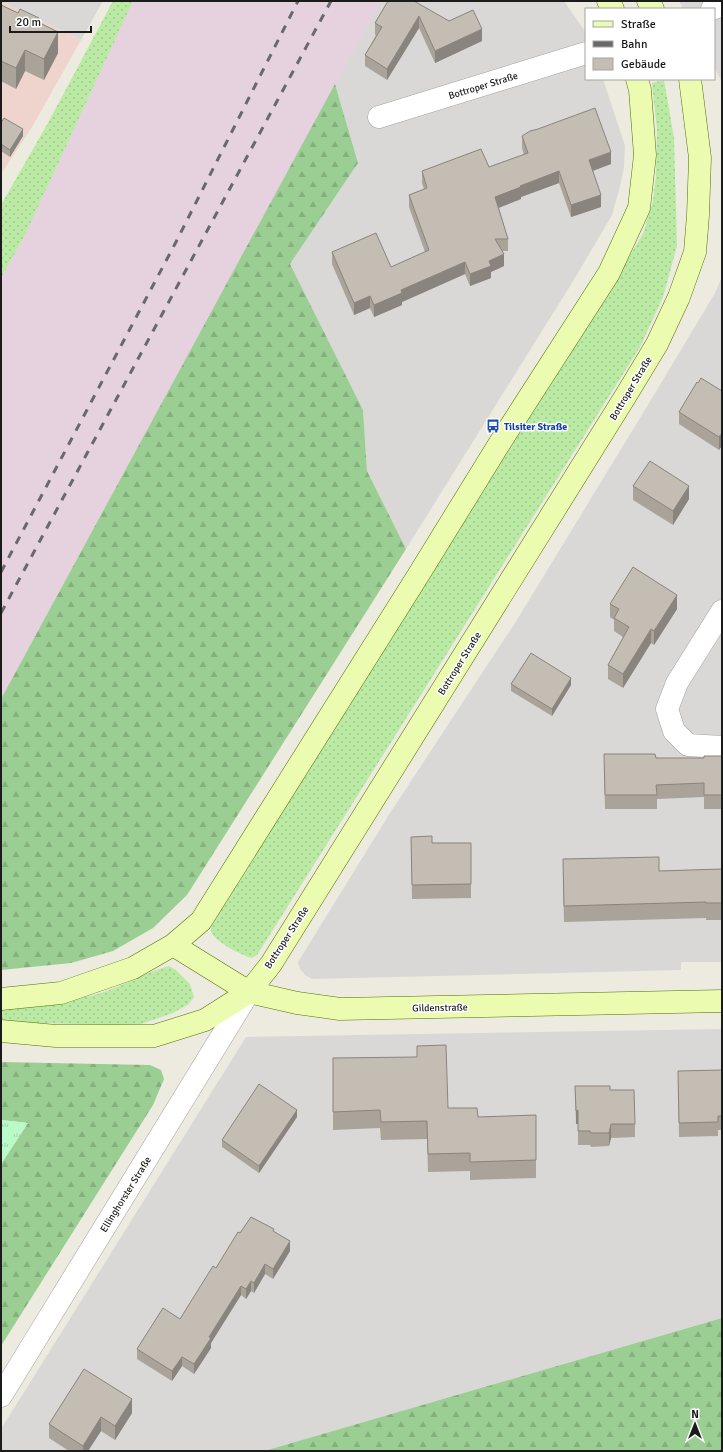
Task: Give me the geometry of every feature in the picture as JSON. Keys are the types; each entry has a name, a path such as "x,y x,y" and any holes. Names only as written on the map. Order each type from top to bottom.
{"main road":[{"path":"1,999 62,994 133,968 173,945 200,921 419,574 500,441 609,273 639,208 645,155 640,90 637,80"},
{"name":"Bottroper Straße","path":"1,1031 56,1036 154,1036 205,1020 249,992 271,964 587,458 657,344 670,317 679,297 694,252 698,215 700,158 690,80"},
{"name":"Gildenstraße","path":"173,945 249,992 297,1003 340,1009 722,1001"}],"street":[{"name":"Bottroper Straße","path":"379,117 585,53"},
{"path":"722,611 677,683 667,709 674,731 688,745 722,747"},
{"name":"Ellinghorster Straße","path":"1,1396 249,992"}],"shaded area":[{"path":"1,1 103,1 81,40"},
{"path":"1,1 81,40 32,127 1,174"},
{"path":"133,1 381,1 1,699 1,278 25,235"},
{"path":"381,1 564,1 585,32 585,80 603,80 625,146 624,168 612,215 575,278 406,549 367,471 363,410 290,264 358,163 335,84"},
{"path":"679,1 722,1 722,82 715,69 715,8 682,8"},
{"path":"722,277 722,962 681,962 681,970 312,979 305,975 300,969 298,962 390,813 515,623 654,395 715,293"},
{"path":"722,1029 722,1318 264,1451 1,1451 1,1429 246,1037"}],"green space":[{"path":"113,1 133,1 25,235 1,278 1,205 48,123"},
{"path":"664,80 674,138 677,246 663,297 640,347 257,955 252,958 242,954 217,939 211,931 211,926 643,234 653,201 656,175 657,129 652,83"},
{"path":"335,84 358,163 290,264 363,410 367,471 406,549 187,895 153,928 113,951 71,963 1,970 1,699"},
{"path":"169,966 176,970 190,984 194,997 189,1004 173,1013 141,1024 112,1025 1,1022 1,1004 81,998 107,991"},
{"path":"1,1062 150,1065 161,1070 164,1079 153,1105 1,1346 1,1164 28,1123 1,1120"},
{"path":"1,1120 28,1123 1,1164"},
{"path":"722,1318 722,1451 264,1451"}],"building":[{"path":"388,1 414,1 449,21 473,10 482,29 435,51 419,16 387,69 365,55 382,27 375,23"},
{"path":"1,5 18,13 20,9 39,18 38,22 58,32 44,59 25,50 16,68 1,61"},
{"path":"595,108 611,152 589,160 601,195 571,205 559,171 520,186 521,187 495,197 508,239 495,239 504,254 489,261 491,266 470,274 465,262 401,290 402,293 374,305 370,296 354,303 332,252 376,233 391,267 429,250 409,195 427,188 422,171 481,149 489,167 528,153 522,136 530,131"},
{"path":"4,118 23,129 10,150 1,144 1,123"},
{"path":"701,378 722,391 722,433 719,437 679,412"},
{"path":"650,461 689,486 673,511 633,486"},
{"path":"633,567 677,595 654,631 651,629 623,674 608,665 629,627 614,618 619,609 610,604"},
{"path":"531,653 571,678 552,709 511,684"},
{"path":"604,754 655,754 656,758 704,758 704,756 722,756 722,795 704,795 704,783 656,785 657,795 605,795"},
{"path":"432,836 432,843 471,843 471,884 412,885 411,837"},
{"path":"659,857 659,871 722,869 722,903 706,902 564,906 563,859"},
{"path":"446,1045 448,1108 477,1108 478,1117 536,1115 536,1160 470,1162 470,1153 428,1154 427,1121 381,1122 380,1110 333,1112 333,1058 417,1057 417,1046"},
{"path":"722,1070 722,1116 718,1116 718,1122 679,1123 678,1071"},
{"path":"259,1084 297,1110 259,1166 222,1140"},
{"path":"575,1086 610,1086 610,1090 634,1090 635,1124 611,1124 609,1133 578,1131 578,1110 576,1111"},
{"path":"251,1217 274,1229 273,1231 290,1241 273,1269 265,1264 254,1283 251,1281 246,1289 241,1286 194,1364 182,1357 172,1371 137,1349 163,1308 180,1319 213,1266 216,1268 238,1232 240,1233"},
{"path":"84,1369 132,1399 115,1426 101,1417 83,1446 49,1424"}],"railway":[{"path":"1,572 176,242 298,1"},
{"path":"1,613 331,1"}],"place":[{"name":"Tilsiter Straße","path":"493,426"}]}
